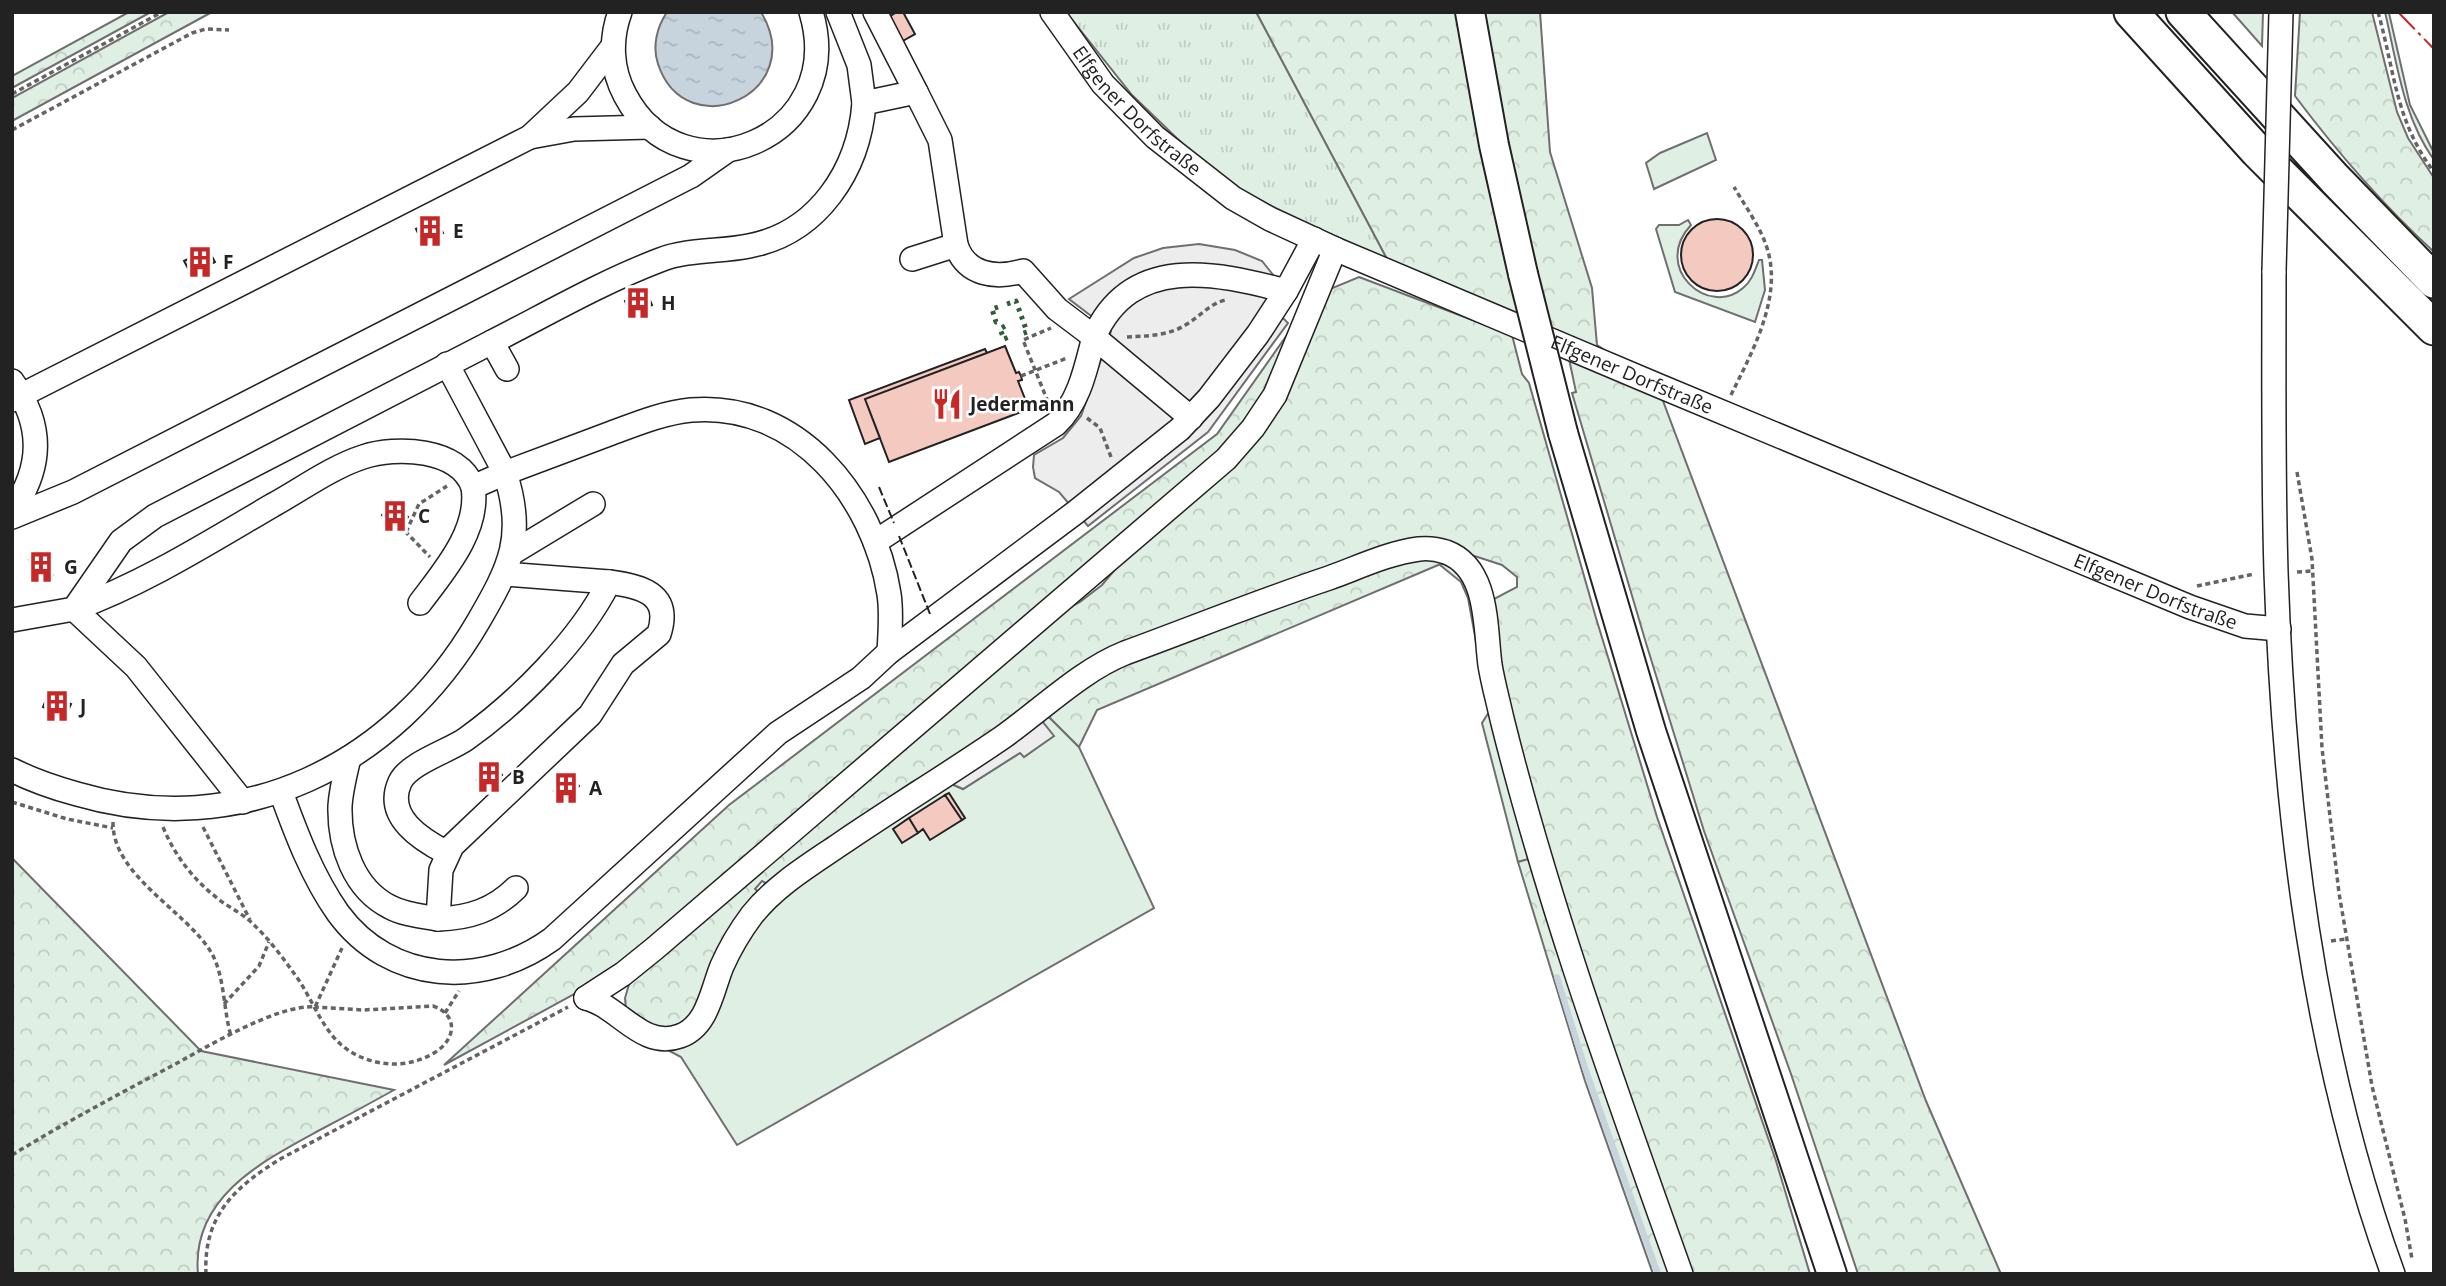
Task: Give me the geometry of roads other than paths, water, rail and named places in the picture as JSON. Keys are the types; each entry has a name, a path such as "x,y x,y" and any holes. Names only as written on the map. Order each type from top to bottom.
{"highway":[{"path":"2131,12 2257,151 2434,328"},
{"path":"2183,12 2335,179 2434,281"}],"main road":[{"path":"1470,12 1494,145 1563,433 1651,731 1832,1274"}],"street":[{"path":"620,12 613,46 614,61 622,91 630,104 650,127 664,137 687,146 712,150 745,146 768,136 788,121 799,108 814,78 817,61 817,36 811,12"},
{"path":"74,609 114,550 137,527 155,516 447,364 657,261 681,254 752,246 797,227 824,204 850,163 860,134 864,103 859,65 838,12"},
{"path":"876,12 940,140 956,245 964,262 982,273 997,276 1030,267 1057,309 1191,418"},
{"name":"Elfgener Dorfstraße","path":"1052,12 1103,84 1164,145 1233,198 1260,214 1335,249 2154,592 2230,622 2279,629"},
{"path":"2281,12 2274,271 2276,572 2294,825 2318,985 2354,1150 2370,1206 2403,1267"},
{"path":"12,511 24,494 32,475 36,454 36,434 31,414 16,392 530,137 578,92 613,46"},
{"path":"864,103 916,92"},
{"path":"530,137 582,129 650,127"},
{"path":"12,517 73,492 679,182 728,150"},
{"path":"281,792 330,901 352,929 371,945 419,969 440,973 484,970 526,956 552,939 778,733 861,678 889,652 1076,512 1168,439 1191,418 1240,358 1286,292 1314,239"},
{"path":"912,259 956,245"},
{"path":"1335,249 1275,395 1246,437 1226,459 654,949 623,974 586,998 606,1006 649,1036 665,1039 686,1033 694,1028 704,1013 723,963 738,936 773,893 872,823 1002,737 1095,668 1138,648 1394,555 1420,549 1443,551 1463,563 1471,572 1479,591 1490,664 1502,718 1564,939 1681,1274"},
{"path":"875,542 1056,424 1066,414 1076,396 1102,318 1116,303 1140,287 1173,275 1198,273 1224,276 1286,292"},
{"path":"492,342 507,369"},
{"path":"12,770 65,791 113,803 157,809 194,809 243,802 281,792 308,781 349,758 391,727 439,678 472,631 508,563 515,526 514,506 505,473 447,364"},
{"path":"469,480 505,473 669,413 713,410 771,425 816,454 851,492 865,517 875,542 889,595 889,652"},
{"path":"12,620 74,609 102,599 155,573 312,483 362,457 383,452 421,453 444,459 469,480 474,505 468,527 444,571 420,603"},
{"path":"508,563 593,504"},
{"path":"438,919 441,870 447,853 458,839 590,715 623,664 659,634 661,612 652,594 639,587 508,563"},
{"path":"447,853 418,836 401,818 397,799 400,781 409,770 468,738 527,686 573,638 598,603 608,582"},
{"path":"74,609 136,667 243,802"},
{"path":"349,758 340,805 340,820 344,846 354,871 368,891 389,907 412,915 438,919 482,912 500,903 516,888"}],"water":[{"path":"667,12 761,12 772,41 770,66 757,86 738,100 716,106 693,103 672,89 658,64 655,50 658,30"}],"waterway":[{"path":"1557,977 1585,1068 1658,1274"}],"place":[{"name":"E","path":"430,231"},
{"name":"F","path":"200,262"},
{"name":"H","path":"638,303"},
{"name":"Jedermann","path":"947,404"},
{"name":"C","path":"395,516"},
{"name":"G","path":"41,567"},
{"name":"J","path":"57,706"},
{"name":"B","path":"489,777"},
{"name":"A","path":"566,788"}]}
